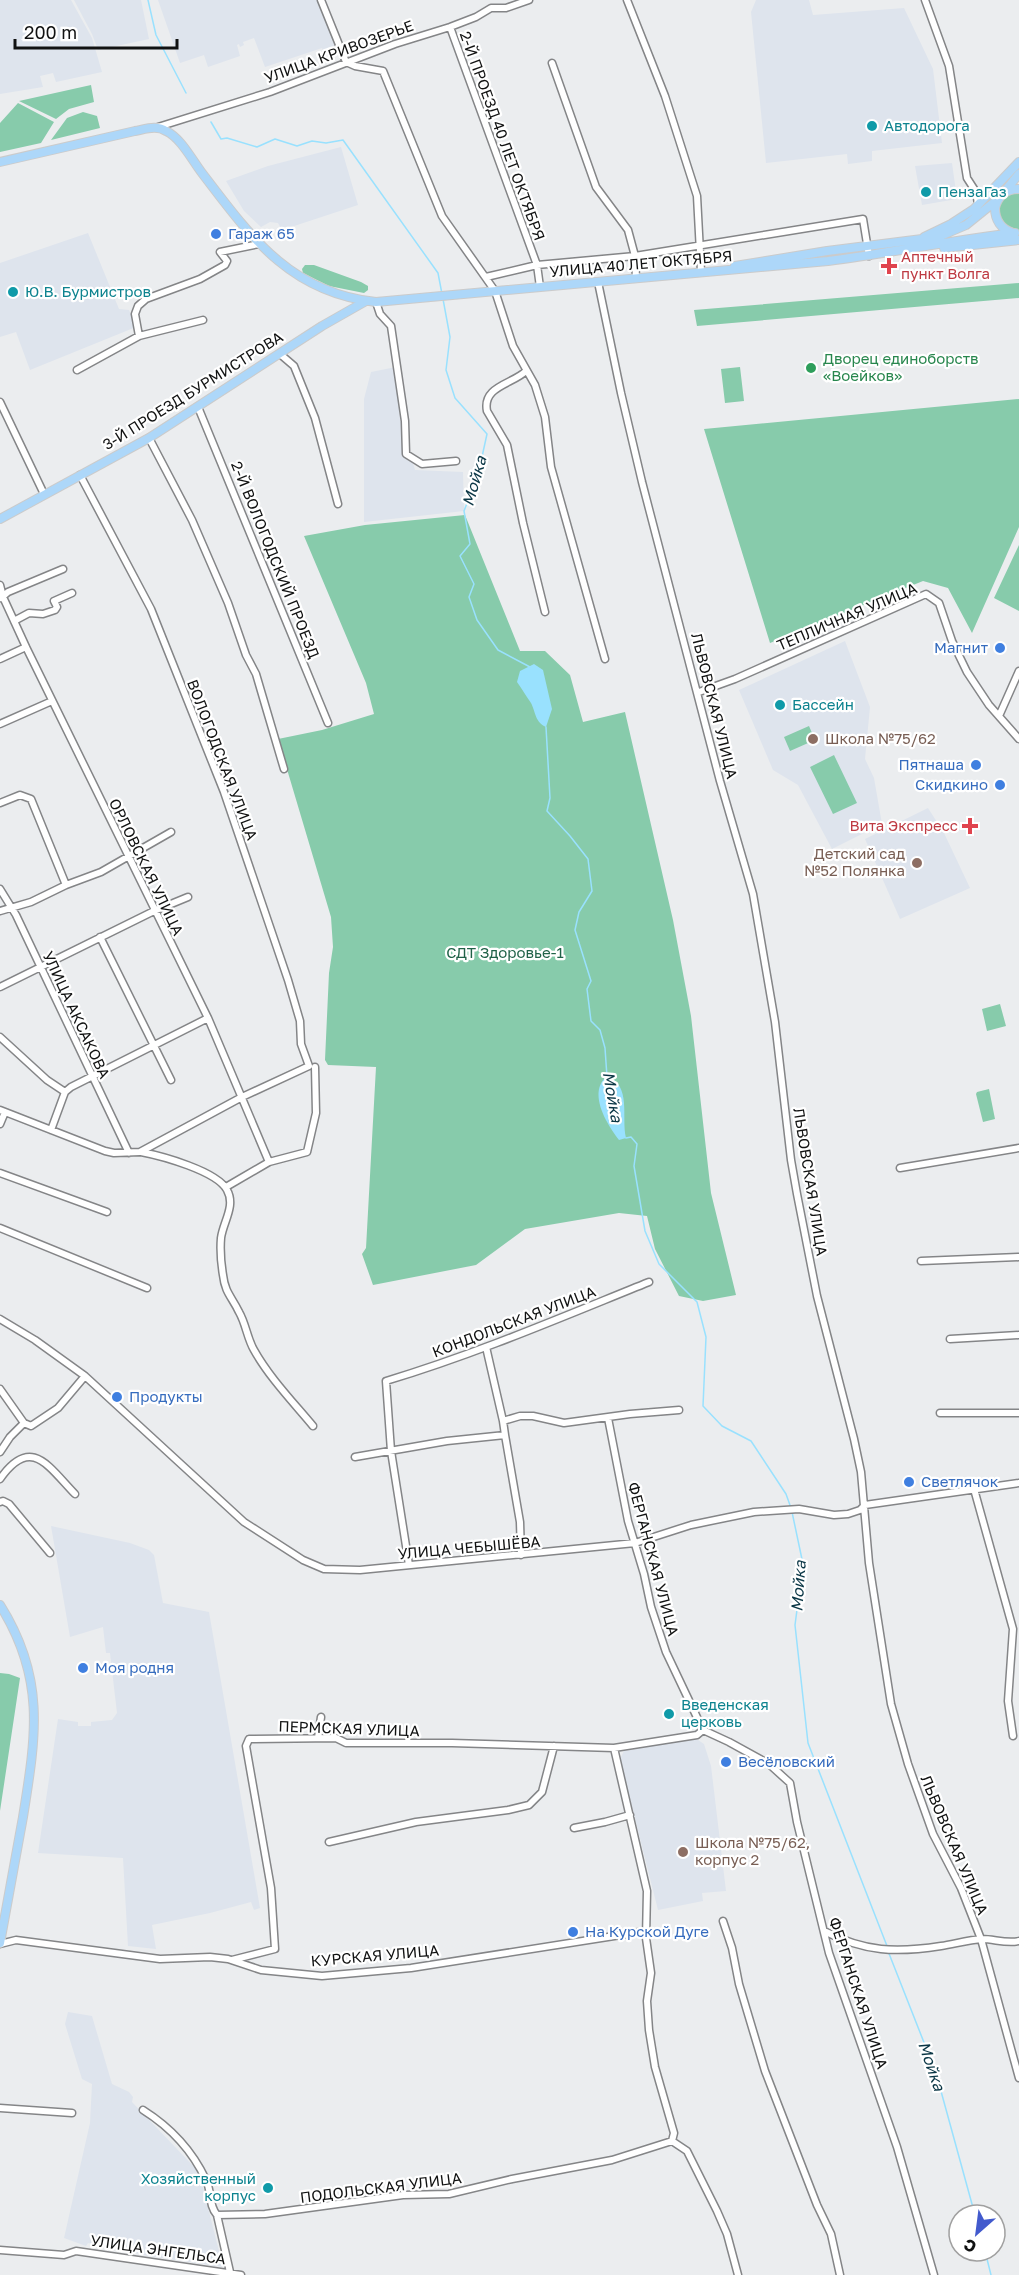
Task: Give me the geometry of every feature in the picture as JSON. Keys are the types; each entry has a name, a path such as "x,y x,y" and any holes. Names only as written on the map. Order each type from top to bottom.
{"main road":[{"name":"УЛИЦА КРИВОЗЕРЬЕ","path":"0,162 158,127"},
{"path":"158,127 171,134 243,228 280,264 304,279 337,293 366,301"},
{"path":"1000,197 1019,162"},
{"path":"918,244 960,218 1015,172"},
{"name":"УЛИЦА 40 ЛЕТ ОКТЯБРЯ","path":"366,301 453,296 701,271 753,269 918,244 958,229 974,220 1009,190 1019,189"},
{"name":"УЛИЦА 40 ЛЕТ ОКТЯБРЯ","path":"1000,197 995,212 999,223 1004,229 1018,235"},
{"name":"УЛИЦА 40 ЛЕТ ОКТЯБРЯ","path":"868,252 882,245 1018,235"},
{"path":"716,270 753,262 854,248 868,252"},
{"name":"3-Й ПРОЕЗД БУРМИСТРОВА","path":"0,519 148,438 346,311 366,301"},
{"path":"0,1605 23,1648 30,1673 35,1721 34,1748 0,1943"}],"street":[{"path":"321,0 346,62 383,71 442,216 495,291 508,333 535,385 544,413 551,467 605,659"},
{"path":"489,0 491,8"},
{"name":"УЛИЦА КРИВОЗЕРЬЕ","path":"158,127 270,92 346,62 450,27 491,8 506,8 529,0"},
{"path":"627,0 665,96 697,196 701,271"},
{"path":"925,0 949,66 967,178 976,192 978,204"},
{"name":"2-Й ПРОЕЗД 40 ЛЕТ ОКТЯБРЯ","path":"450,27 537,265 540,287"},
{"path":"552,63 596,187 628,230 635,256 636,278"},
{"path":"976,192 985,197 1000,197"},
{"path":"486,277 537,265 635,256 862,219 868,252"},
{"path":"864,228 869,237 882,245"},
{"path":"854,248 859,243 864,228"},
{"path":"139,336 135,314 143,301 200,279 224,266 226,261 220,252 259,244"},
{"name":"ЛЬВОВСКАЯ УЛИЦА","path":"598,282 642,482 699,692 720,781 753,894 775,1022 795,1182 817,1296 854,1439 865,1505 864,1521 869,1563 891,1704 908,1764 933,1834 961,1888 981,1939 1019,2078"},
{"path":"376,302 380,314 391,326 405,421 406,454 422,464 456,461"},
{"path":"77,370 139,336 203,320"},
{"path":"280,354 294,366 315,418 338,504"},
{"path":"526,371 494,390 488,397 486,409 507,445 545,612"},
{"path":"0,402 44,494"},
{"name":"2-Й ВОЛОГОДСКИЙ ПРОЕЗД","path":"198,407 328,723"},
{"path":"148,438 192,520 228,603 246,655 256,674 284,769"},
{"name":"ВОЛОГОДСКАЯ УЛИЦА","path":"80,475 151,609 224,792 300,1020 301,1044 312,1066 316,1113 307,1152 269,1162"},
{"path":"1,598 8,592 63,569"},
{"name":"ОРЛОВСКАЯ УЛИЦА","path":"0,585 1,598 208,1018 269,1162"},
{"path":"14,621 29,613 43,615 55,610 57,607 54,601 72,593"},
{"name":"ТЕПЛИЧНАЯ УЛИЦА","path":"699,692 735,679 926,594 939,603 952,641 967,672 999,716"},
{"path":"0,659 26,647"},
{"path":"1019,671 999,716 1019,739"},
{"path":"0,724 52,701"},
{"path":"0,803 20,795 31,800 66,885"},
{"path":"0,911 31,902 66,885 101,872 171,832"},
{"name":"УЛИЦА АКСАКОВА","path":"0,889 41,967 129,1153"},
{"path":"0,987 154,911 188,897"},
{"path":"100,937 171,1080"},
{"path":"51,1130 65,1092 74,1084 208,1018"},
{"path":"0,1037 47,1080 65,1092"},
{"path":"140,1152 242,1097 312,1066"},
{"path":"0,1124 3,1111 105,1151 140,1152 190,1167 207,1174 226,1187 231,1199 223,1229 221,1249 226,1292 240,1312 252,1347 260,1360 313,1426"},
{"path":"900,1168 1019,1148"},
{"path":"226,1187 269,1162"},
{"path":"0,1173 107,1212"},
{"path":"0,1228 147,1288"},
{"path":"921,1261 1019,1257"},
{"name":"КОНДОЛЬСКАЯ УЛИЦА","path":"391,1451 386,1381 437,1366 649,1282"},
{"name":"УЛИЦА ЧЕБЫШЁВА","path":"0,1319 35,1340 85,1376 244,1522 294,1555 324,1569 360,1570 635,1543 662,1533 744,1514 799,1509 848,1514 860,1510 865,1505 1019,1483"},
{"path":"950,1339 1019,1335"},
{"path":"486,1347 503,1421 520,1522 521,1555"},
{"path":"0,1389 24,1423 33,1426 58,1408 85,1376"},
{"path":"503,1421 520,1416 564,1423 680,1410"},
{"path":"940,1413 1019,1413"},
{"name":"ФЕРГАНСКАЯ УЛИЦА","path":"608,1418 628,1521 651,1607 666,1652 703,1730 769,1764 790,1783 829,1953 897,2146 934,2275"},
{"path":"0,1452 10,1437 24,1423"},
{"path":"355,1457 447,1441 505,1436"},
{"path":"391,1451 409,1565"},
{"path":"0,1479 21,1458 33,1456 43,1462 75,1494"},
{"path":"974,1489 1013,1629 1008,1701 1013,1736"},
{"path":"0,1502 9,1504 50,1553"},
{"path":"318,1738 321,1717"},
{"name":"ПЕРМСКАЯ УЛИЦА","path":"232,1960 275,1949 271,1888 246,1746 249,1739 336,1738 346,1743 614,1748 697,1735 703,1730"},
{"path":"329,1842 416,1822 508,1810 529,1805 542,1792 554,1746"},
{"path":"614,1748 647,1891 646,1931 651,1973 646,2001 655,2067 672,2119 674,2133 672,2141 687,2151 726,2234 738,2275"},
{"path":"574,1828 630,1815"},
{"path":"723,1921 765,2071 831,2234 840,2275"},
{"name":"КУРСКАЯ УЛИЦА","path":"0,1943 16,1940 160,1959 210,1957 232,1960 261,1970 322,1976 411,1968 646,1931"},
{"path":"824,1931 853,1944 886,1951 914,1950 981,1939 1019,1941"},
{"path":"0,2108 72,2113"},
{"path":"143,2110 174,2133 191,2154 207,2181 212,2210 217,2215 230,2272"},
{"name":"ПОДОЛЬСКАЯ УЛИЦА","path":"217,2215 265,2214 403,2195 449,2194 522,2176 612,2160 672,2141"},
{"name":"УЛИЦА ЭНГЕЛЬСА","path":"0,2250 64,2255 76,2250 241,2275"}],"shaded area":[{"path":"0,0 71,0 92,38 102,72 56,82 53,73 40,76 43,87 0,94"},
{"path":"74,0 141,0 149,39 98,50"},
{"path":"158,0 324,0 342,44 323,52 322,48 265,67 254,38 243,42 244,45 240,47 239,44 237,45 240,56 208,67 204,55 180,63"},
{"path":"756,0 809,0 813,15 904,8 933,69 942,143 872,151 872,161 848,164 847,154 766,163 751,12"},
{"path":"341,147 358,205 282,230 278,223 270,222 261,227 244,211 226,181 268,166"},
{"path":"952,163 957,199 922,205 915,166"},
{"path":"88,233 119,309 129,310 136,327 30,370 16,332 0,337 0,263"},
{"path":"396,367 400,419 415,470 463,472 464,511 364,522 364,399 371,372"},
{"name":"Школа №75/62","path":"845,641 870,707 865,759 874,778 882,824 832,849 798,785 773,770 739,690"},
{"name":"Детский сад №52 Полянка","path":"928,808 944,833 970,888 900,919 865,839"},
{"path":"51,1526 130,1543 149,1550 154,1555 163,1603 209,1612 260,1908 254,1910 251,1902 152,1925 156,1949 128,1946 123,1858 38,1853 58,1719 78,1722 78,1726 91,1726 91,1722 112,1720 117,1713 110,1653 106,1653 103,1627 70,1637"},
{"name":"Школа №75/62, корпус 2","path":"695,1738 704,1744 711,1766 726,1891 702,1893 703,1901 658,1910 620,1759 624,1751"},
{"path":"68,2012 92,2016 112,2084 129,2092 133,2097 132,2102 199,2172 223,2267 149,2256 88,2243 86,2246 64,2238 90,2123 92,2084 82,2079 65,2024"}],"green space":[{"path":"91,85 94,102 69,109 56,119 19,101"},
{"path":"18,103 54,122 41,143 0,152 0,123"},
{"path":"83,112 97,116 100,128 51,140 67,118"},
{"path":"1014,192 1019,192 1019,230 1007,226 999,215 1002,201"},
{"path":"305,265 314,265 361,282 368,286 368,290 364,293 329,286 303,273 302,269"},
{"path":"1019,283 1019,298 697,326 694,310"},
{"path":"740,367 744,401 725,403 721,369"},
{"path":"1019,399 1019,527 972,633 948,588 923,581 770,643 704,429"},
{"name":"СДТ Здоровье-1","path":"465,515 520,651 545,651 570,675 583,722 625,712 673,920 691,1016 711,1193 736,1295 703,1301 679,1296 655,1249 647,1216 619,1213 525,1229 476,1265 373,1285 362,1254 366,1248 376,1067 328,1065 325,1060 329,973 333,947 331,917 278,739 322,730 374,714 366,683 304,536 365,525"},
{"path":"1019,545 1019,611 994,598"},
{"path":"809,726 815,740 790,751 784,737"},
{"path":"834,755 857,803 833,814 810,767"},
{"path":"1000,1004 1006,1026 987,1031 982,1009"},
{"path":"989,1089 995,1119 983,1122 976,1094"},
{"path":"0,1673 20,1678 0,1811"}],"water":[{"path":"534,664 543,670 552,709 546,727 538,720 531,703 517,682 520,671"},
{"path":"607,1076 615,1081 623,1094 626,1138 619,1140 609,1126 599,1100 601,1083"}],"waterway":[{"name":"Мойка","path":"148,0 156,35 186,93"},
{"name":"Мойка","path":"211,122 221,139 227,138 257,147 275,139 297,146 312,141 326,143 343,140 438,273 442,294"},
{"name":"Мойка","path":"443,299 450,337 446,370 455,398 487,434 478,475 464,511 470,544 460,556 474,584 469,597 477,620 498,650 530,667"},
{"name":"Мойка","path":"546,727 550,798 547,811 588,859 592,891 579,912 575,930 591,981 587,989 591,1021 600,1030 605,1048 607,1077"},
{"name":"Мойка","path":"626,1138 631,1137 637,1144 634,1166 645,1231 659,1264 697,1302 706,1337 703,1406 722,1426 751,1441 786,1494 791,1508"},
{"name":"Мойка","path":"792,1512 803,1564 795,1625 808,1743 887,1946"},
{"name":"Мойка","path":"888,1951 936,2073 972,2203"},
{"name":"Мойка","path":"988,2263 991,2275"}],"place":[{"name":"Автодорога","path":"872,126"},
{"name":"ПензаГаз","path":"926,192"},
{"name":"Гараж 65","path":"216,234"},
{"name":"Аптечный пункт Волга","path":"889,266"},
{"name":"Ю.В. Бурмистров","path":"13,292"},
{"name":"Дворец единоборств «Воейков»","path":"811,368"},
{"name":"Магнит","path":"1000,648"},
{"name":"Бассейн","path":"780,705"},
{"name":"Школа №75/62","path":"813,739"},
{"name":"Пятнаша","path":"976,765"},
{"name":"Скидкино","path":"1000,785"},
{"name":"Вита Экспресс","path":"970,826"},
{"name":"Детский сад №52 Полянка","path":"917,863"},
{"name":"Продукты","path":"117,1397"},
{"name":"Светлячок","path":"909,1482"},
{"name":"Моя родня","path":"83,1668"},
{"name":"Введенская церковь","path":"669,1714"},
{"name":"Весёловский","path":"726,1762"},
{"name":"Школа №75/62, корпус 2","path":"683,1852"},
{"name":"На Курской Дуге","path":"573,1932"},
{"name":"Хозяйственный корпус","path":"268,2188"}]}
